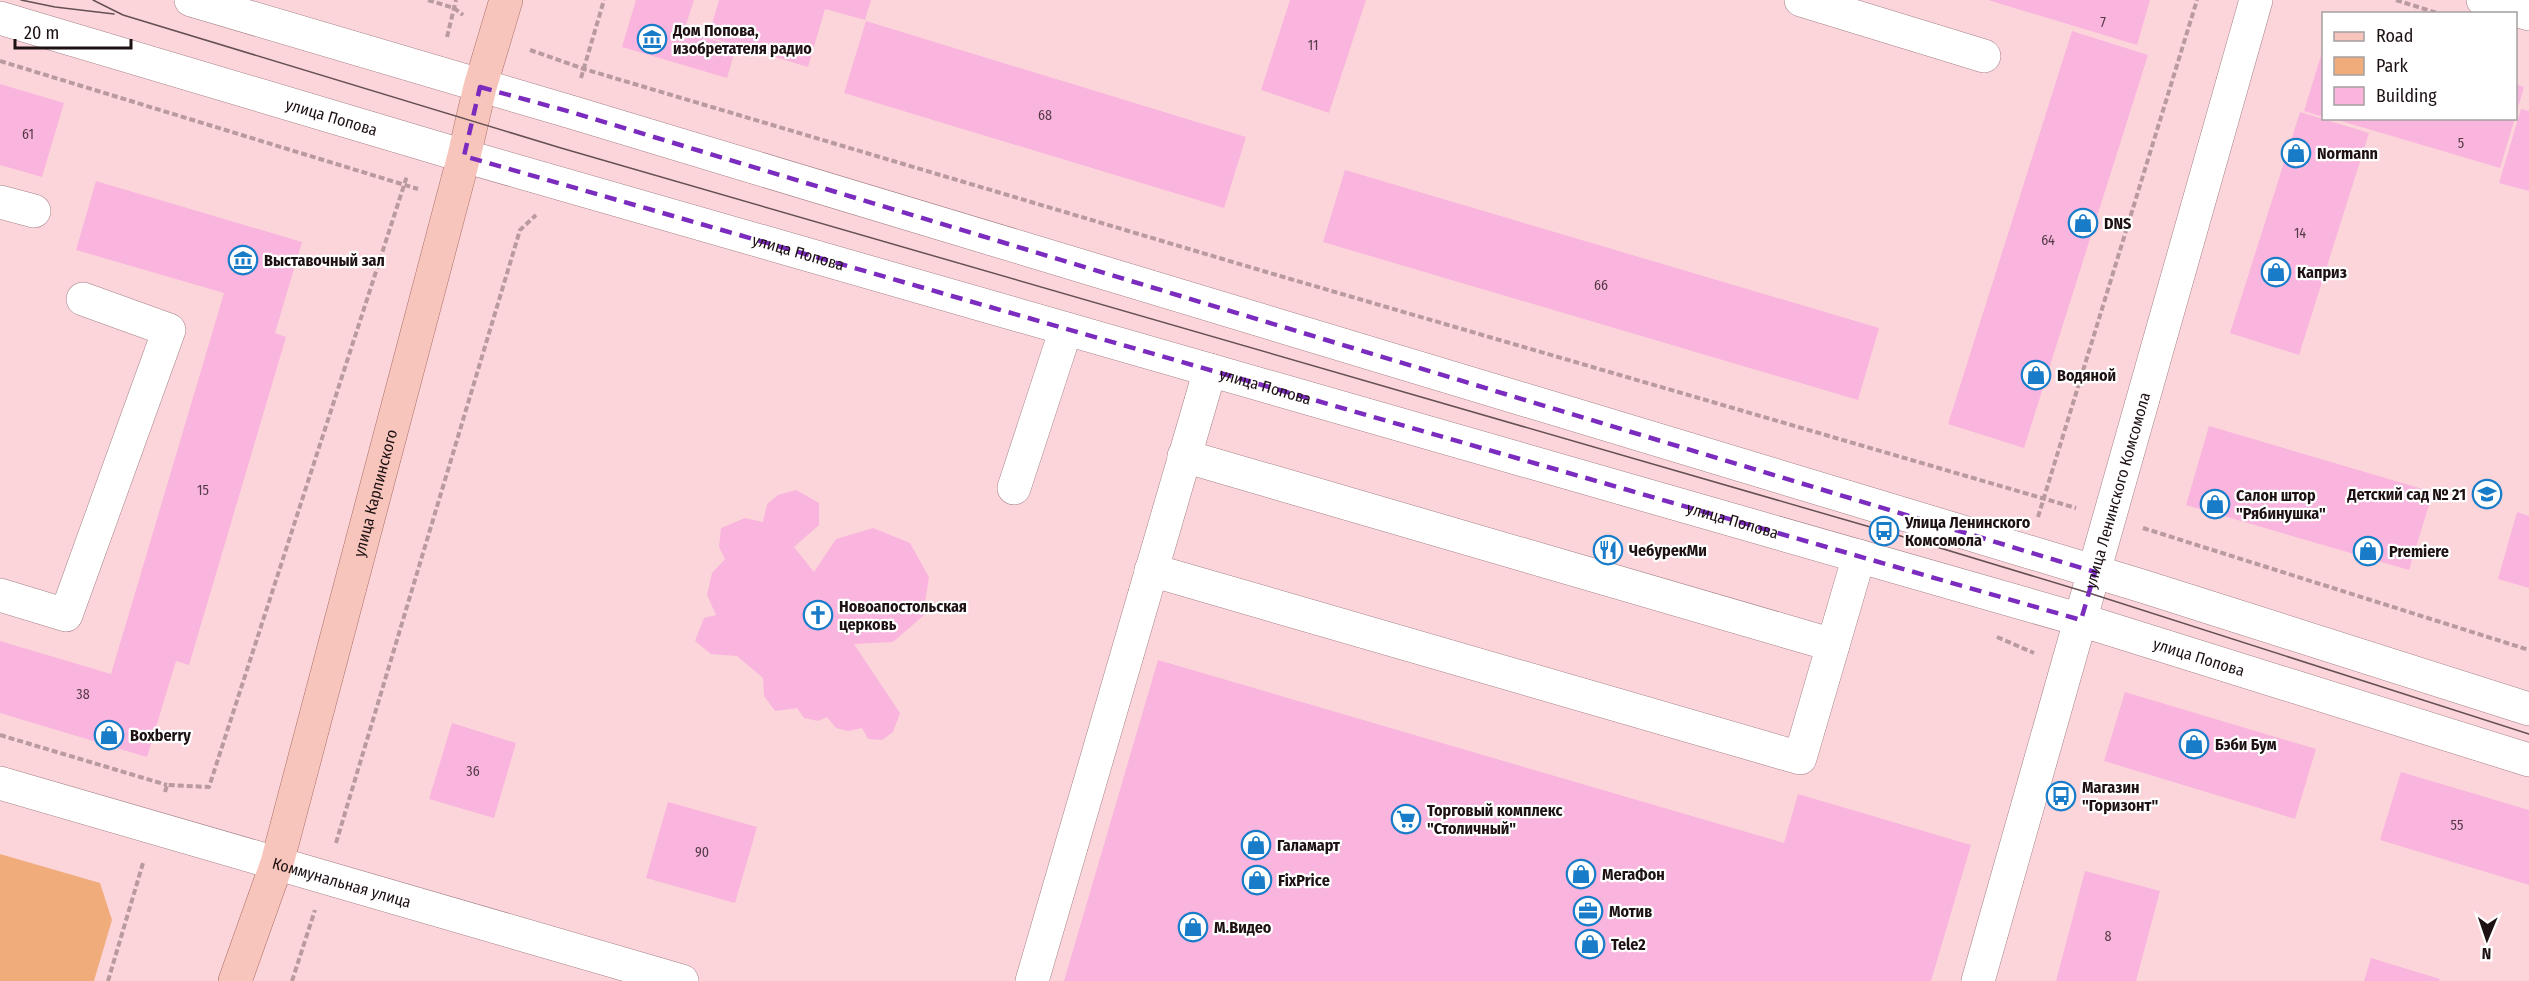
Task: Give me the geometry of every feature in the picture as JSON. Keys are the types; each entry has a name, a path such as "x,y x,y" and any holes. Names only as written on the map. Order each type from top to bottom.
{"main road":[{"name":"улица Карпинского","path":"235,981 277,863 464,156 480,87 506,0"}],"street":[{"path":"191,0 571,112 2095,572 2529,709"},
{"path":"1801,0 1984,56"},
{"name":"улица Ленинского Комсомола","path":"1978,981 2256,0"},
{"path":"2483,0 2529,14"},
{"name":"улица Попова","path":"0,18 422,144 2081,620 2529,760"},
{"path":"0,202 34,211"},
{"path":"0,595 66,615 169,330 83,299"},
{"path":"1014,488 1066,329"},
{"path":"1032,981 1210,370"},
{"path":"1185,456 1833,645"},
{"path":"1151,570 1800,758 1858,556"},
{"name":"Коммунальная улица","path":"0,783 682,981"}],"path":[{"path":"428,0 454,8 495,38 584,69 1263,271 2110,518 2529,650"},
{"path":"438,74 456,0"},
{"path":"571,112 604,0"},
{"path":"2027,552 2197,0"},
{"path":"2396,0 2434,12"},
{"path":"0,735 167,785 209,787 402,185 422,144"},
{"path":"292,981 326,878 520,230 544,207 552,181"},
{"path":"2001,638 2012,600"},
{"path":"108,981 167,785"}],"highlighted area":[{"path":"480,87 571,112 2095,572 2081,620 464,156"}],"green space":[{"path":"0,854 100,883 112,920 94,981 0,981"}],"building":[{"path":"636,0 694,0 684,31 736,47 727,78 622,47"},
{"path":"719,0 871,0 865,20 825,9 808,67 708,37"},
{"path":"1290,0 1366,0 1329,113 1261,90"},
{"path":"1988,0 2150,0 2137,45"},
{"path":"866,21 1246,137 1224,208 844,93"},
{"path":"2072,31 2148,55 2024,448 1948,424"},
{"path":"2322,52 2322,116 2304,111"},
{"path":"0,84 64,103 42,177 0,165"},
{"path":"2517,84 2524,87 2517,111"},
{"path":"2521,109 2529,111 2529,191 2499,183"},
{"path":"2300,112 2369,133 2299,355 2230,333"},
{"path":"2338,120 2514,120 2500,168"},
{"path":"1345,170 1879,328 1858,400 1323,242"},
{"path":"96,181 302,242 275,333 286,337 189,665 176,661 147,757 0,713 0,641 111,674 224,293 76,250"},
{"path":"2209,426 2433,492 2409,570 2186,505"},
{"name":"Новоапостольская церковь","path":"796,490 819,503 819,525 794,547 814,572 836,539 873,528 910,543 929,577 923,616 893,642 854,644 900,713 893,732 882,740 868,739 862,728 848,731 836,728 827,717 818,721 804,718 797,708 775,711 764,696 763,678 737,656 711,654 695,641 704,618 716,615 707,595 712,573 725,559 719,547 721,528 745,518 763,522 767,504 778,495"},
{"path":"2517,512 2529,516 2529,588 2498,579"},
{"name":"Торговый комплекс \"Столичный\"","path":"1158,660 1784,843 1798,794 1971,845 1931,981 1064,981"},
{"path":"2125,692 2316,749 2295,819 2104,761"},
{"path":"452,723 516,743 494,818 429,799"},
{"path":"2401,772 2529,810 2529,885 2380,840"},
{"path":"668,802 757,827 735,903 646,878"},
{"path":"2085,871 2160,891 2136,981 2056,981"},
{"path":"2371,958 2440,979 2439,981 2364,981"}],"tram line":[{"path":"21,0 55,7 114,14"},
{"path":"93,0 123,15 561,148 1884,531 2089,593 2529,734"}],"place":[{"name":"Дом Попова, изобретателя радио","path":"652,39"},
{"name":"Normann","path":"2296,153"},
{"name":"DNS","path":"2083,223"},
{"name":"Выставочный зал","path":"243,260"},
{"name":"Каприз","path":"2276,272"},
{"name":"Водяной","path":"2036,375"},
{"name":"Детский сад № 21","path":"2487,494"},
{"name":"Салон штор \"Рябинушка\"","path":"2215,504"},
{"name":"Улица Ленинского Комсомола","path":"1884,531"},
{"name":"ЧебурекМи","path":"1608,550"},
{"name":"Premiere","path":"2368,551"},
{"name":"Новоапостольская церковь","path":"818,615"},
{"name":"Boxberry","path":"109,735"},
{"name":"Бэби Бум","path":"2194,744"},
{"name":"Магазин \"Горизонт\"","path":"2061,796"},
{"name":"Торговый комплекс \"Столичный\"","path":"1406,819"},
{"name":"Галамарт","path":"1256,845"},
{"name":"МегаФон","path":"1581,874"},
{"name":"FixPriсe","path":"1257,880"},
{"name":"Мотив","path":"1588,911"},
{"name":"М.Видео","path":"1193,927"},
{"name":"Tele2","path":"1590,944"}]}
